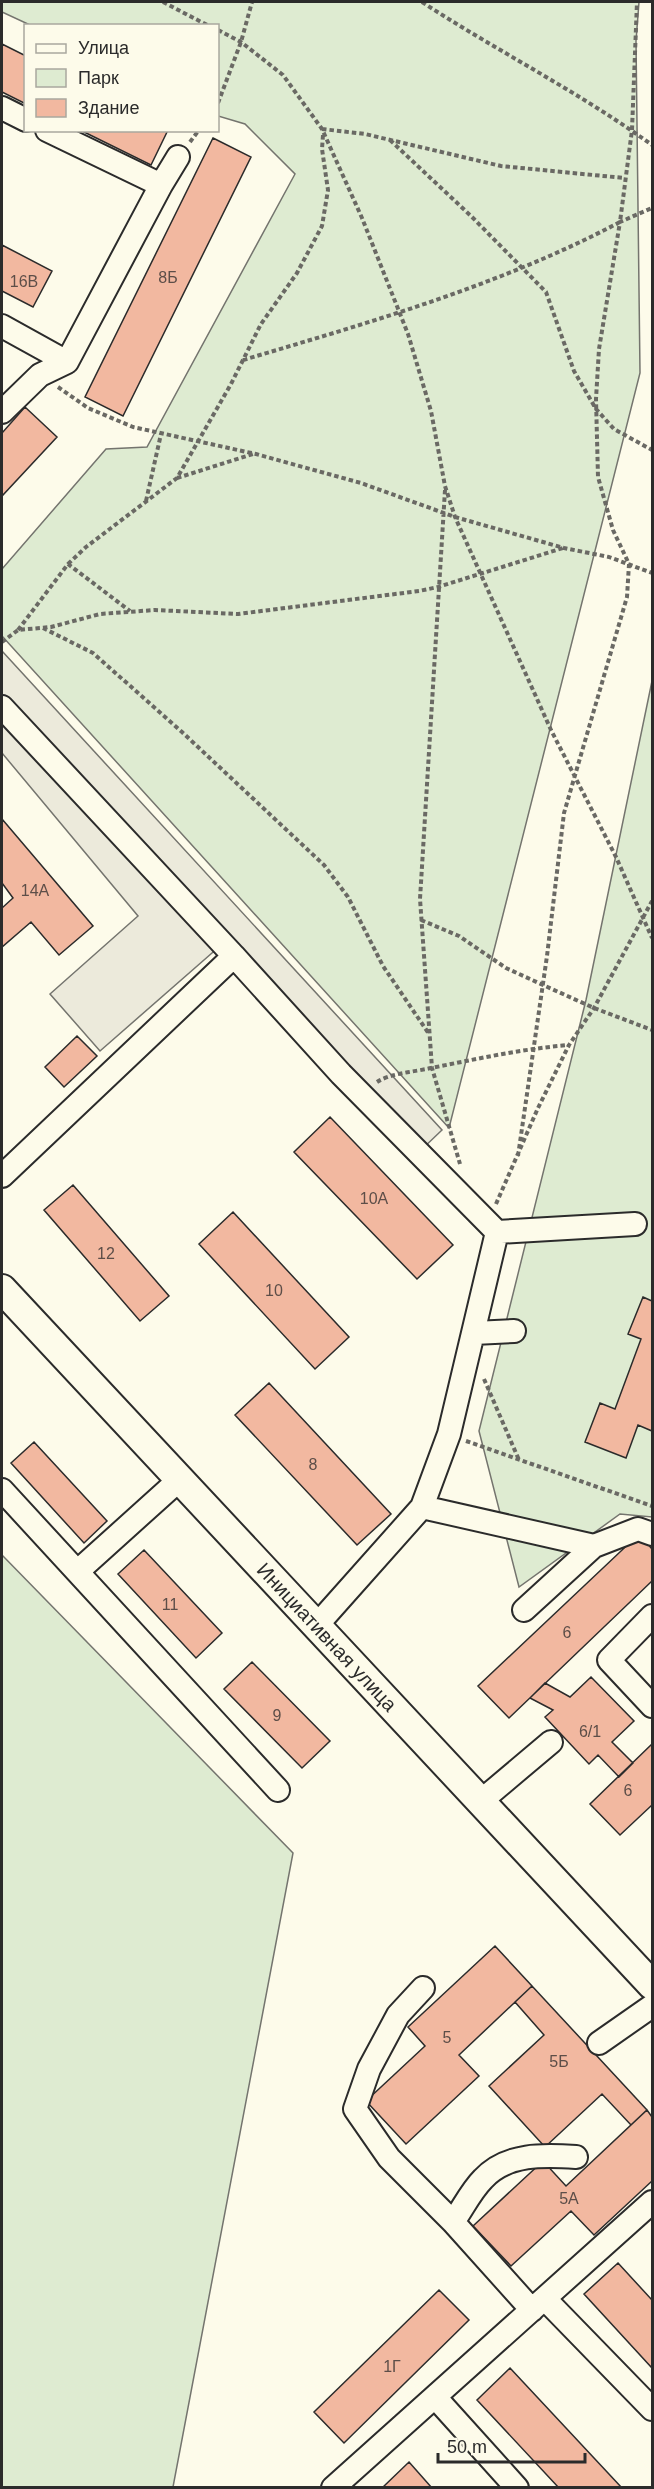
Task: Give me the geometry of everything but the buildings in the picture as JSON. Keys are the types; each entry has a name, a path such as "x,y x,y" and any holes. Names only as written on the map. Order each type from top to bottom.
{"main road":[{"name":"Инициативная улица","path":"2,1289 652,1985"}],"lane":[{"path":"2,108 24,119"},
{"path":"52,132 161,185"},
{"path":"2,412 40,375 67,362 178,157"},
{"path":"2,326 67,362"},
{"path":"2,707 364,1097 492,1227 635,1224"},
{"path":"2,1176 234,956"},
{"path":"317,1625 422,1507 449,1434 472,1341 492,1227"},
{"path":"472,1341 514,1331"},
{"path":"78,1571 179,1480"},
{"path":"2,1490 278,1790"},
{"path":"422,1507 594,1546"},
{"path":"524,1610 594,1546 638,1529 652,1534"},
{"path":"652,1616 609,1660 652,1706"},
{"path":"481,1801 551,1742"},
{"path":"423,1988 398,2015 369,2069 355,2109 389,2158 538,2304 652,2409"},
{"path":"599,2043 652,2006"},
{"path":"453,2222 483,2178 509,2162 536,2155 576,2157"},
{"path":"336,2487 652,2202"},
{"path":"435,2397 517,2487"}],"path":[{"path":"163,2 204,24"},
{"path":"219,101 242,42 252,2"},
{"path":"422,2 633,130 652,145"},
{"path":"518,1156 543,985 564,813 627,597 629,564 613,530 598,477 596,409 599,349 633,130 637,2"},
{"path":"219,30 242,42 283,75 322,129 362,218 408,334 431,411 445,486 455,517 551,730 644,916 652,938"},
{"path":"322,129 390,140 501,166 624,178"},
{"path":"177,478 261,324 297,273 322,226 328,190 322,149 324,135"},
{"path":"390,140 471,216 546,292 574,371 596,409 614,429 652,450"},
{"path":"243,360 400,313 588,239 652,208"},
{"path":"40,375 88,408 133,428 253,454 362,483 455,517 564,548 579,549 652,573"},
{"path":"146,501 161,435"},
{"path":"2,642 18,630 68,564 86,547 146,501 177,478 253,454"},
{"path":"445,486 420,899 432,1068 452,1143 463,1173"},
{"path":"18,630 42,628 100,614 155,610 238,614 438,587 564,548"},
{"path":"68,564 131,612"},
{"path":"42,628 93,653 182,732 324,865 348,897 383,966 429,1035"},
{"path":"492,1227 518,1156 569,1045 594,1008 652,902"},
{"path":"421,920 459,936 506,968 594,1008 652,1030"},
{"path":"364,1097 379,1080 534,1048 569,1045"},
{"path":"472,1341 519,1460"},
{"path":"449,1434 652,1506"}],"green space":[{"path":"2,2 639,2 636,41 640,373 449,1128 2,636 2,569 106,449 147,447 295,174 245,124 219,116 219,24 28,24 2,12"},
{"path":"652,681 652,1517 620,1514 519,1587 479,1431 586,1000"},
{"path":"2,1555 293,1853 173,2487 2,2487"}],"shaded area":[{"path":"2,651 442,1130 419,1152 228,939 100,1051 50,994 138,916 2,753"}]}
